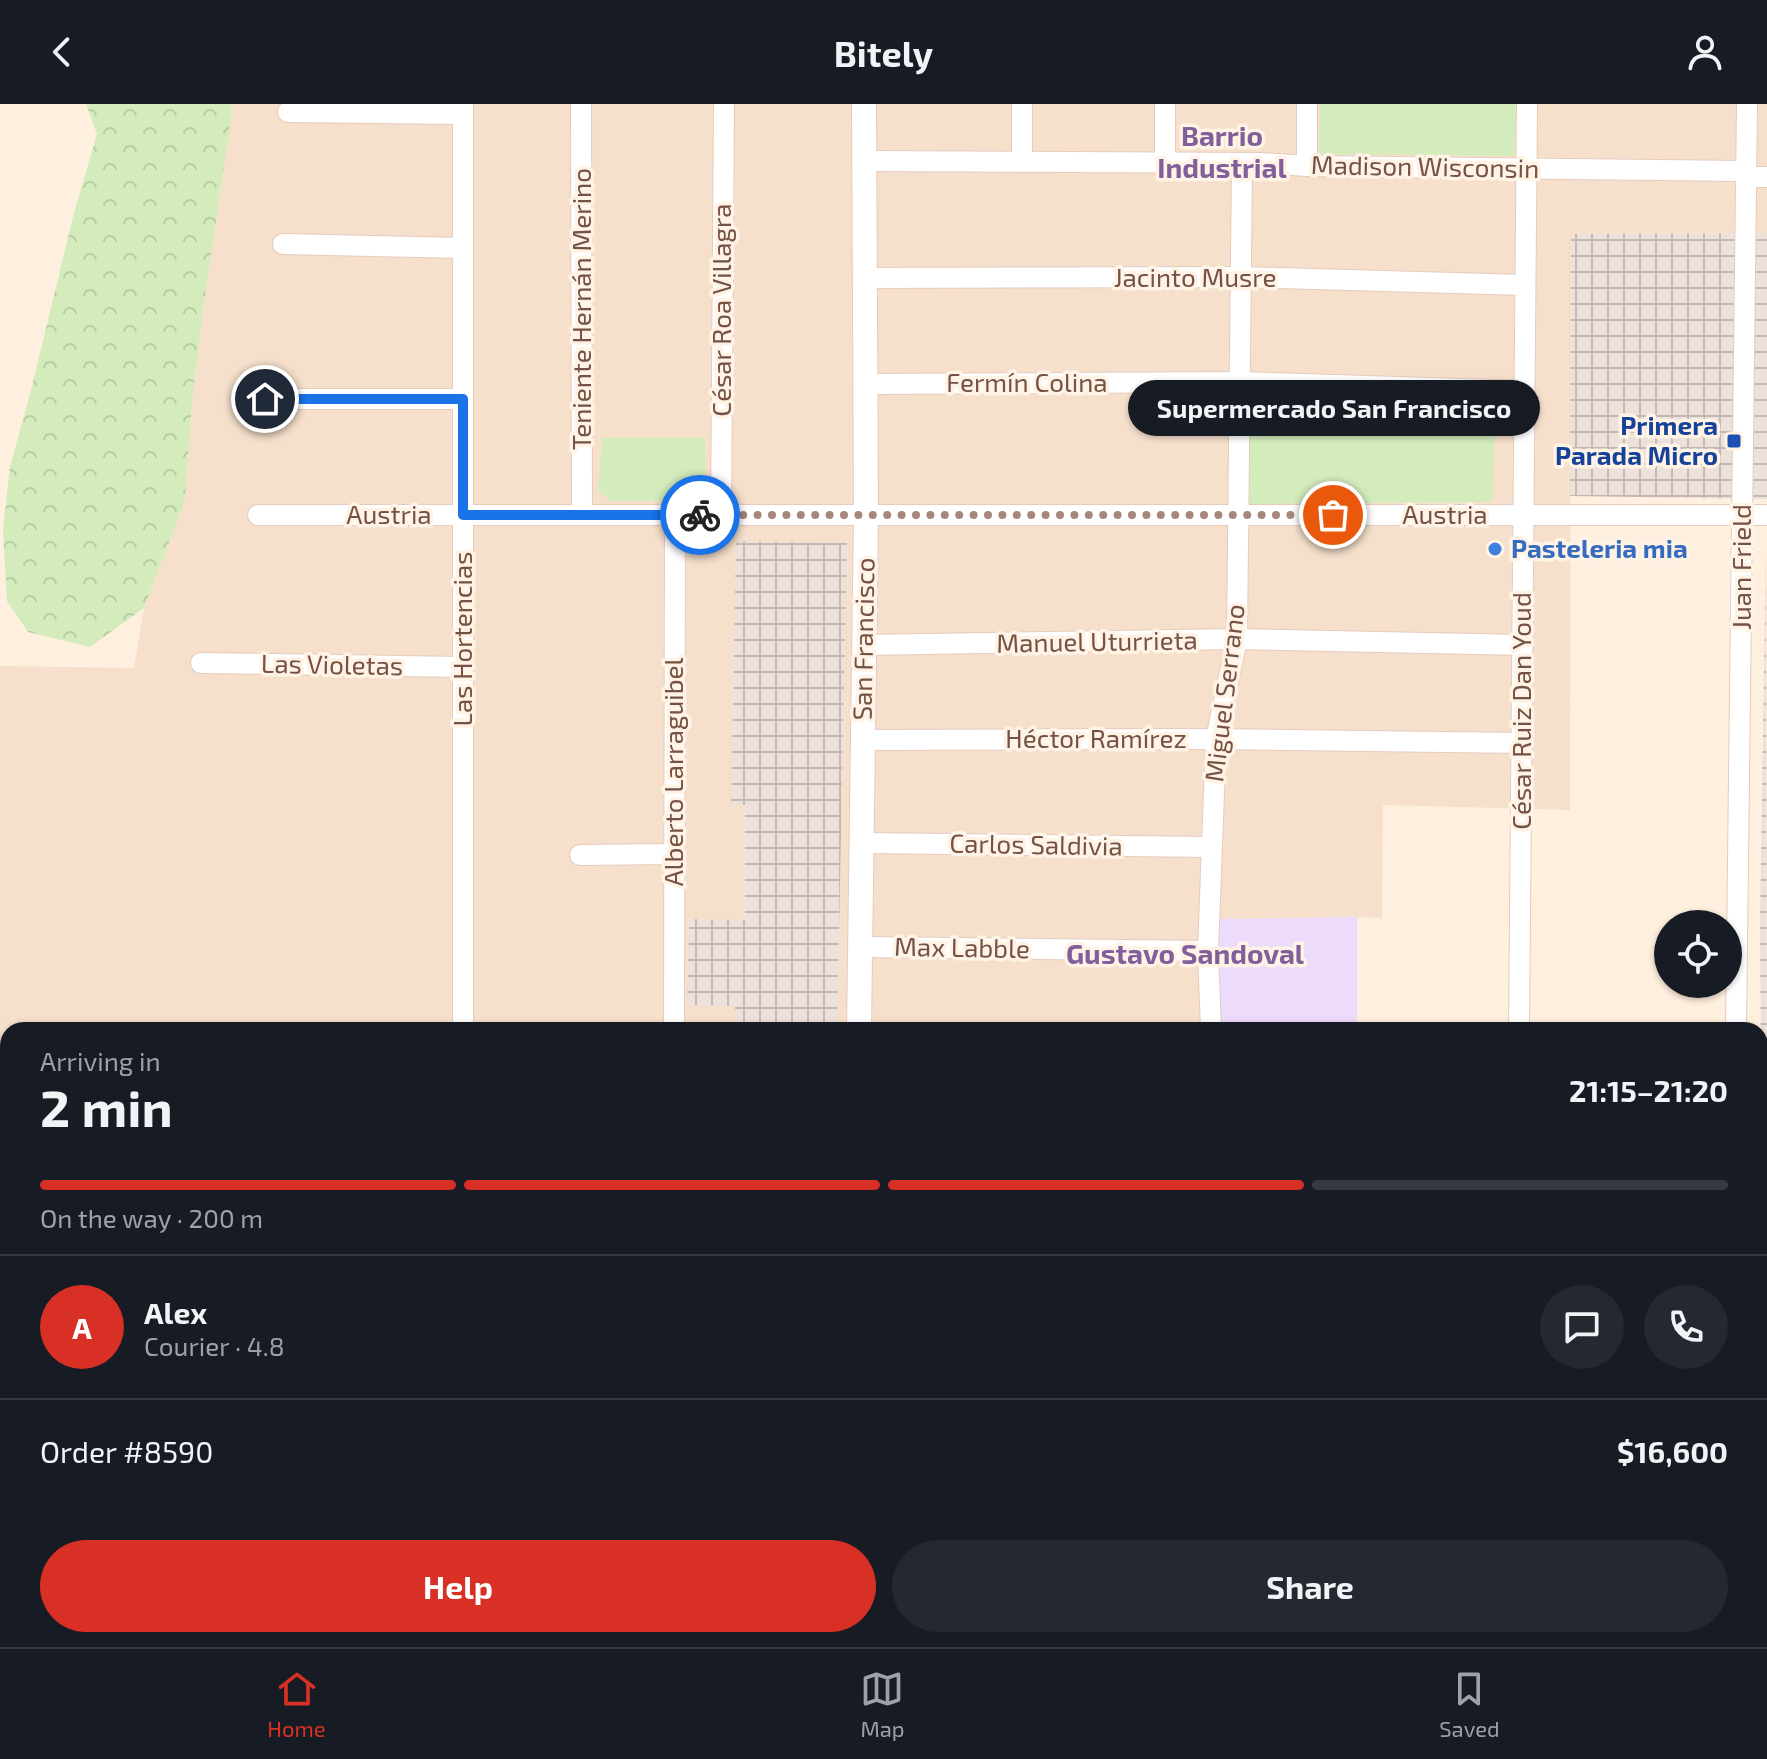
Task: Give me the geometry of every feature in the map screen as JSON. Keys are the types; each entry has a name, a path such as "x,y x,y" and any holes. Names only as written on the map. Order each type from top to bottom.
{"street":[{"name":"Teniente Hernán Merino","path":"581,104 582,514"},
{"name":"César Roa Villagra","path":"721,515 724,104"},
{"name":"San Francisco","path":"859,1022 866,515 864,104"},
{"path":"1022,104 1022,162"},
{"path":"1165,104 1165,164"},
{"path":"1307,104 1307,166"},
{"name":"César Ruiz Dan Youd","path":"1519,1022 1527,104"},
{"name":"Juan Frield","path":"1736,1022 1742,490 1753,175 1747,104"},
{"path":"288,112 463,109"},
{"name":"Las Hortencias","path":"463,109 463,1022"},
{"name":"Madison Wisconsin","path":"864,161 1242,163 1753,175"},
{"name":"Miguel Serrano","path":"1211,1022 1208,951 1216,739 1237,639 1242,163"},
{"path":"283,244 463,248"},
{"name":"Jacinto Musre","path":"865,278 1240,277 1525,285"},
{"name":"Fermín Colina","path":"865,384 1240,382 1524,391"},
{"path":"265,399 463,399"},
{"name":"Austria","path":"258,515 1767,515"},
{"name":"Alberto Larraguibel","path":"674,1022 675,515"},
{"name":"Manuel Uturrieta","path":"864,645 1237,639 1523,645"},
{"name":"Las Violetas","path":"201,663 463,667"},
{"name":"Héctor Ramírez","path":"862,740 1216,739 1522,743"},
{"name":"Carlos Saldivia","path":"861,843 1211,847"},
{"path":"580,855 674,854"},
{"name":"Max Labble","path":"860,947 1208,951"}],"shaded area":[{"path":"231,104 1767,104 1767,233 1571,234 1570,810 1383,805 1382,918 1357,917 1357,1022 0,1022 0,666 134,668 144,608 185,501 192,402"},
{"path":"1767,233 1767,499 1570,496 1571,234"},
{"path":"736,541 847,543 837,1022 735,1022 735,1006 687,1005 689,919 745,920 745,805 731,805"},
{"path":"1766,542 1767,1022 1761,1022"},
{"path":"1357,917 1357,1022 1213,1022 1215,919"}],"green space":[{"path":"86,104 231,104 232,113 192,402 185,501 144,608 90,647 28,632 7,601 3,530 10,467 97,134"},
{"path":"1320,104 1516,104 1515,156 1319,154"},
{"path":"1238,393 1496,398 1492,502 1239,504"},
{"path":"602,438 705,438 706,486 700,501 611,501 598,491"}],"way so far":[{"path":"700,515 1333,515"}],"place":[{"name":"Primera Parada Micro","path":"1734,441"},
{"name":"Supermercado San Francisco","path":"1333,515"},
{"name":"Pasteleria mia","path":"1495,549"}],"district":[{"name":"Barrio Industrial","path":"1222,152"},
{"name":"Gustavo Sandoval","path":"1185,954"}],"route":[{"path":"265,399 463,399 463,515 700,515"}]}
